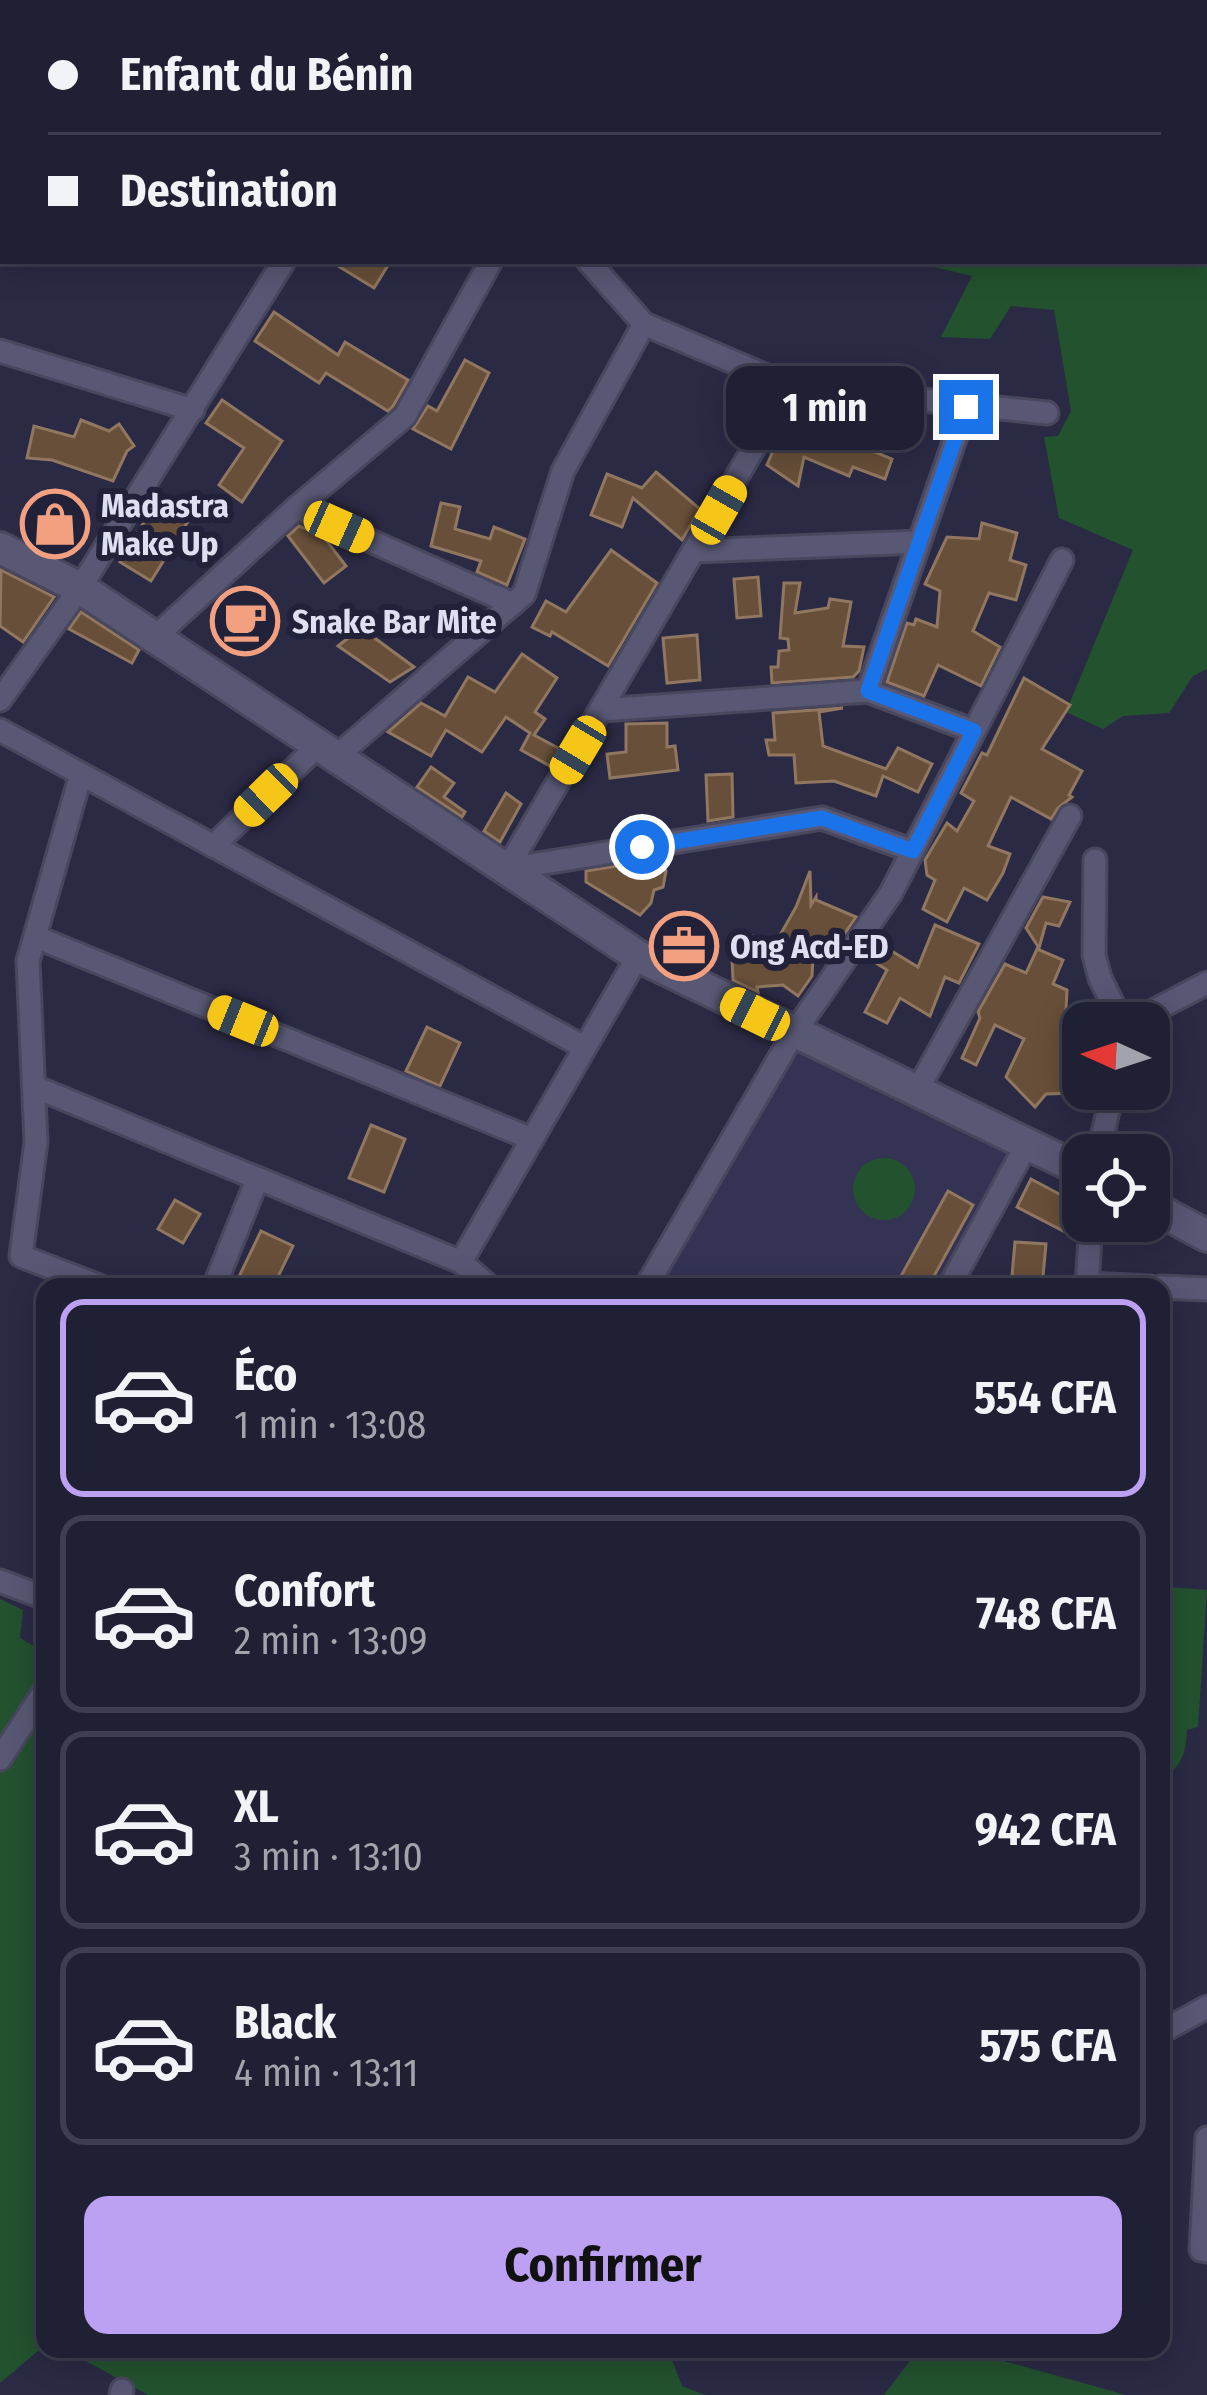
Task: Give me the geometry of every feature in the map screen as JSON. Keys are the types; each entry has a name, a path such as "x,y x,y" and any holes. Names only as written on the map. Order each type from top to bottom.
{"street":[{"path":"0,700 80,588 282,264"},
{"path":"154,638 405,416 489,264"},
{"path":"592,264 644,324 790,386 1047,413"},
{"path":"213,846 524,594 563,471 644,324"},
{"path":"0,351 194,410"},
{"path":"507,869 790,386"},
{"path":"868,691 966,407"},
{"path":"296,508 513,604"},
{"path":"696,551 919,542"},
{"path":"0,548 80,588 638,956 1062,1161"},
{"path":"651,1278 794,1033 891,893 1062,560"},
{"path":"602,710 868,691 974,731"},
{"path":"0,730 584,1047"},
{"path":"78,1278 21,1256 36,1142 28,961 80,774"},
{"path":"918,1090 1070,816"},
{"path":"507,869 822,818 913,851"},
{"path":"1095,860 1094,955 1114,1002"},
{"path":"37,937 532,1139"},
{"path":"461,1262 638,956"},
{"path":"1169,1002 1207,983"},
{"path":"35,1087 461,1262 480,1278"},
{"path":"954,1278 1027,1144"},
{"path":"218,1278 257,1180"},
{"path":"1170,1216 1207,1236"},
{"path":"1087,1278 1090,1242"},
{"path":"1170,1288 1207,1289"},
{"path":"0,1581 36,1595"},
{"path":"0,1759 36,1704"},
{"path":"1170,2027 1207,2007"},
{"path":"1207,2138 1201,2250 1207,2251"}],"shaded area":[{"path":"806,1036 1019,1140 939,1278 664,1278"}],"green space":[{"path":"922,264 1207,264 1207,669 1193,676 1169,713 1123,716 1103,729 1066,712 1133,550 1059,518 1044,437 1058,436 1071,411 1054,310 1011,306 990,339 941,337 972,276"},
{"path":"884,1158 906,1167 915,1189 906,1211 884,1220 862,1211 853,1189 862,1167"},
{"path":"1170,1587 1207,1590 1198,1727 1187,1730 1182,1758 1170,1772"},
{"path":"0,1599 23,1610 20,1638 36,1648 36,2353 0,2383"},
{"path":"80,2358 671,2358 682,2386 705,2395 148,2395"},
{"path":"912,2358 993,2358 1126,2395 884,2395"}],"building":[{"path":"335,264 387,267 374,288"},
{"path":"274,312 338,355 345,342 408,380 393,406 388,411 326,373 319,383 255,341"},
{"path":"465,360 489,373 451,449 413,429 428,406 437,411"},
{"path":"222,400 282,441 242,502 219,485 244,448 206,423"},
{"path":"81,420 109,431 119,424 134,446 113,481 52,460 27,458 34,426 74,437"},
{"path":"783,428 833,442 835,435 892,459 885,479 853,467 849,476 804,457 798,486 767,465"},
{"path":"656,472 700,509 682,540 633,498 622,527 591,515 607,474 642,488"},
{"path":"441,503 460,507 455,529 490,539 494,527 525,539 507,585 477,572 481,561 431,546"},
{"path":"155,504 187,523 151,581 120,562"},
{"path":"982,523 1017,533 1010,560 1026,565 1016,600 989,593 973,631 1000,647 981,686 938,665 924,696 887,682 907,623 914,625 916,619 937,627 940,591 925,584 947,537 979,539"},
{"path":"299,526 323,536 346,566 324,583 288,536"},
{"path":"611,550 657,583 608,666 552,632 550,636 532,627 546,601 566,612"},
{"path":"1,570 54,597 23,642 0,626"},
{"path":"758,577 761,616 737,618 734,579"},
{"path":"784,583 800,583 795,613 828,608 830,599 851,602 843,646 864,647 853,677 772,683 771,667 778,667 779,651 789,650 788,639 780,638"},
{"path":"81,612 139,650 132,663 69,629"},
{"path":"361,628 414,667 390,682 338,646"},
{"path":"697,635 700,680 667,683 663,638"},
{"path":"522,654 557,678 535,712 545,719 534,735 560,749 550,766 521,750 530,733 506,717 482,752 446,730 431,756 388,732 421,703 445,716 468,677 495,692"},
{"path":"1024,678 1070,705 1042,749 1082,771 1072,797 1051,819 1011,797 988,846 1010,854 1003,873 987,900 964,888 947,922 923,909 935,880 927,875 925,860 947,823 957,831 974,801 961,793 982,753 987,755"},
{"path":"843,708 819,712 823,746 886,769 898,748 932,764 918,792 883,776 876,796 834,781 796,783 794,755 769,755 766,740 775,740 773,713"},
{"path":"667,723 667,747 675,746 678,770 610,778 607,754 626,752 626,724"},
{"path":"431,767 454,783 444,797 465,812 462,817 417,787"},
{"path":"732,774 733,817 708,821 706,775"},
{"path":"506,793 521,804 500,842 484,831"},
{"path":"666,858 663,887 654,890 651,903 640,915 586,882 586,871"},
{"path":"810,871 811,905 816,897 856,917 843,936 835,932 832,941 814,938 812,976 798,996 783,985 757,987 758,992 733,980 731,938 752,936 753,943 775,944"},
{"path":"1043,897 1070,902 1059,926 1046,923 1039,948 1026,928"},
{"path":"935,925 979,944 959,983 945,977 930,1016 900,998 887,1023 865,1012 887,970 876,963 885,947 918,967"},
{"path":"1037,949 1063,960 1053,984 1067,990 1066,1002 1062,1002 1062,1093 1046,1094 1035,1107 1006,1077 1024,1039 995,1025 976,1065 962,1058 980,1018 978,1012 1005,964 1026,973"},
{"path":"427,1027 460,1043 440,1086 406,1071"},
{"path":"371,1125 405,1139 384,1192 349,1178"},
{"path":"1031,1179 1062,1195 1062,1230 1017,1207"},
{"path":"948,1191 973,1205 933,1278 900,1278"},
{"path":"175,1200 200,1214 183,1243 158,1229"},
{"path":"261,1231 293,1246 277,1278 238,1278"},
{"path":"1015,1242 1046,1244 1043,1278 1012,1278"}],"place":[{"name":"Madastra Make Up","path":"55,524"},
{"name":"Snake Bar Mite","path":"245,621"},
{"name":"Ong Acd-ED","path":"684,946"}],"route":[{"path":"642,847 822,818 913,851 974,731 868,691 966,407"}]}
